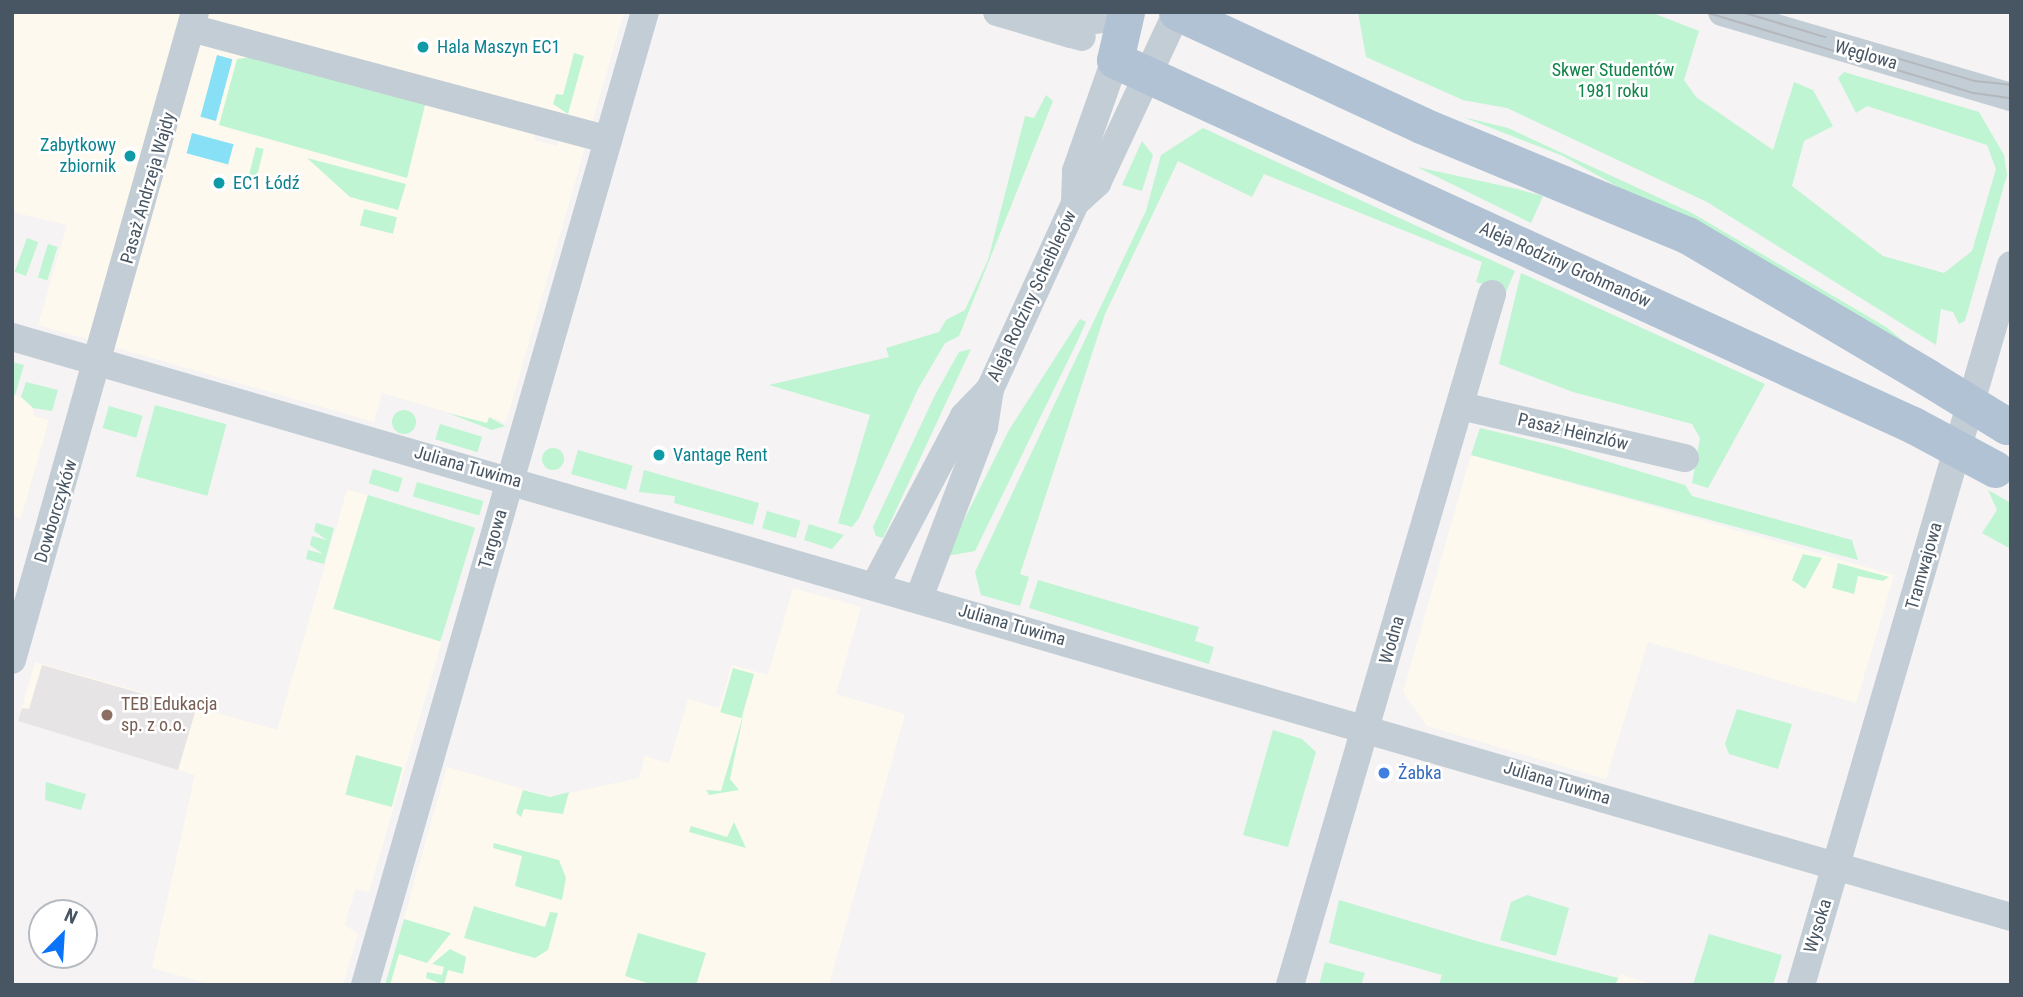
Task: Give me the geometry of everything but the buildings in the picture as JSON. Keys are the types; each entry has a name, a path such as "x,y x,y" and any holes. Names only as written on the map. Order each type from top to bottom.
{"main road":[{"path":"1177,12 1380,106 1687,235 2009,427"},
{"name":"Aleja Rodziny Scheiblerów","path":"1096,54 1118,15"},
{"name":"Aleja Rodziny Grohmanów","path":"1096,54 1141,89 1191,95 1913,425 2003,474"}],"street":[{"name":"Targowa","path":"365,985 645,12"},
{"path":"997,12 1096,54"},
{"name":"Aleja Rodziny Scheiblerów","path":"1075,203 1097,183 1177,12"},
{"name":"Węglowa","path":"1722,12 2011,97"},
{"path":"1096,54 1063,24 1118,15"},
{"path":"193,20 608,140"},
{"name":"Pasaż Andrzeja Wajdy","path":"99,363 193,20"},
{"name":"Aleja Rodziny Scheiblerów","path":"919,598 984,427 989,390 1075,203 1076,171 1096,54"},
{"name":"Tramwajowa","path":"1836,867 2011,265"},
{"name":"Wodna","path":"1290,985 1492,294"},
{"name":"Juliana Tuwima","path":"12,337 511,479 2011,917"},
{"name":"Dowborczyków","path":"12,660 99,363"},
{"name":"Aleja Rodziny Scheiblerów","path":"875,585 964,416 989,390"},
{"name":"Pasaż Heinzlów","path":"1461,406 1685,458"},
{"name":"Wysoka","path":"1801,985 1836,867"}],"shaded area":[{"name":"EC1 Łódź","path":"12,12 624,12 506,422 490,417 488,424 382,393 374,422 38,325 67,225 12,212","holes":["536,131 559,138 557,146 534,140"]},
{"path":"12,395 31,400 34,416 49,420 21,518 12,516"},
{"path":"1471,455 1894,575 1856,703 1648,642 1606,779 1427,726 1403,692"},
{"path":"347,490 368,495 341,610 442,641 369,892 356,889 348,912 345,925 358,934 343,985 212,985 152,968 195,775 18,721 35,662 277,730"},
{"path":"793,588 861,607 836,694 905,714 829,985 385,985 447,767 550,797 639,778 645,756 669,763 688,699 719,708 732,665 768,675"},
{"name":"TEB Edukacja sp. z o.o.","path":"42,665 196,709 178,770 18,721 22,708 29,709"},
{"path":"1620,974 1624,975 1655,985 1617,985"}],"green space":[{"name":"Skwer Studentów 1981 roku","path":"1358,12 1650,12 1699,31 1684,80 1696,97 1773,150 1794,82 1813,90 1833,126 1804,141 1792,186 1883,256 1944,273 1972,251 1996,169 1987,145 1867,106 1856,113 1838,78 1844,72 1979,112 2004,155 2007,175 1965,321 1959,324 1953,312 1941,309 1936,345 1707,202 1507,108 1463,100 1366,57"},
{"path":"574,53 584,56 568,114 553,104 556,94 563,95"},
{"path":"252,57 426,101 407,178 219,125 237,59"},
{"path":"1046,95 1053,101 959,336 945,343 918,389 859,518 852,527 838,523 870,415 769,385 889,357 886,348 939,332 946,320 965,310 988,260 1025,116 1034,118"},
{"path":"1463,117 1508,128 1692,213 1886,327 1931,363 1563,156"},
{"path":"1203,128 1515,271 1506,292 1476,282 1482,262 1264,174 1252,197 1178,161 1105,314 1020,574 1029,577 1020,606 981,595 975,572 1146,211 1161,155"},
{"path":"1142,141 1153,155 1142,191 1122,185"},
{"path":"256,147 264,149 254,189 246,187"},
{"path":"307,158 406,184 398,210 350,197"},
{"path":"1417,167 1517,189 1543,196 1531,223"},
{"path":"364,209 397,217 393,234 360,225"},
{"path":"27,238 38,242 26,276 15,272"},
{"path":"48,244 58,247 47,280 38,277"},
{"path":"1521,273 1765,384 1708,488 1692,483 1700,438 1692,424 1573,392 1499,364"},
{"path":"1080,319 1086,322 1077,342 975,551 946,556 1009,430"},
{"path":"971,349 883,538 876,536 873,527 935,395 959,352"},
{"path":"12,362 24,365 15,395 12,394"},
{"path":"26,382 58,390 52,411 33,408 21,397"},
{"path":"155,405 226,424 207,496 136,476"},
{"path":"109,406 143,416 136,438 103,428"},
{"path":"399,410 409,410 416,417 416,427 409,434 399,434 392,427 392,417"},
{"path":"448,413 487,423 489,417 505,426 492,430"},
{"path":"440,424 482,437 477,452 435,439"},
{"path":"1480,428 1559,447 1685,485 1692,496 1852,540 1858,560 1471,455"},
{"path":"553,448 561,451 564,459 561,467 553,470 545,467 542,459 545,451"},
{"path":"578,450 633,466 626,490 571,474"},
{"path":"373,469 403,478 398,492 369,483"},
{"path":"644,470 759,503 753,525 674,503 675,496 639,492"},
{"path":"417,482 483,501 479,515 413,496"},
{"path":"1988,490 2011,503 2011,549 1982,533 1997,510"},
{"path":"368,495 475,528 440,642 333,609"},
{"path":"767,511 801,521 796,538 762,528"},
{"path":"316,523 334,528 324,564 306,559 308,550 323,554 310,545 312,536 327,540 314,531"},
{"path":"809,524 844,535 832,549 804,540"},
{"path":"1803,554 1822,558 1805,589 1792,580"},
{"path":"1838,563 1889,577 1883,581 1858,576 1854,594 1832,588"},
{"path":"1038,580 1199,627 1195,641 1214,647 1209,664 1029,608"},
{"path":"733,668 754,674 741,718 720,712"},
{"path":"1737,709 1792,724 1778,769 1729,754 1725,744"},
{"path":"744,712 730,779 739,790 709,795 706,790 721,791"},
{"path":"1273,730 1302,739 1316,752 1288,847 1243,835"},
{"path":"356,755 402,767 392,807 345,795"},
{"path":"46,782 86,794 81,810 45,800"},
{"path":"523,790 550,797 569,792 563,814 524,809 521,817 516,813"},
{"path":"734,822 746,848 689,832 691,826 727,837"},
{"path":"494,843 559,860 566,878 562,900 515,886 522,856 493,848"},
{"path":"1527,895 1569,908 1556,956 1500,940 1511,902"},
{"path":"1339,900 1480,942 1618,978 1615,985 1439,985 1442,975 1329,943"},
{"path":"474,906 545,927 550,912 558,913 548,950 535,958 464,938"},
{"path":"404,919 451,933 427,963 399,954 390,985 385,985"},
{"path":"638,933 706,953 696,985 654,985 625,976"},
{"path":"1709,934 1782,955 1773,985 1693,985"},
{"path":"450,949 466,957 463,974 448,970 444,985 426,978 427,972 442,975 444,967 432,964"},
{"path":"1325,962 1365,973 1361,985 1319,985"}],"water":[{"path":"217,55 232,59 216,121 200,117"},
{"path":"192,133 234,144 228,164 187,153"}],"tram line":[{"path":"1705,12 1974,93 2011,98"},
{"path":"1742,12 1825,37"},
{"path":"1862,48 1975,81 2011,85"}],"place":[{"name":"Hala Maszyn EC1","path":"423,47"},
{"name":"Zabytkowy zbiornik","path":"130,156"},
{"name":"EC1 Łódź","path":"219,183"},
{"name":"Vantage Rent","path":"659,455"},
{"name":"TEB Edukacja sp. z o.o.","path":"107,715"},
{"name":"Żabka","path":"1384,773"}]}
